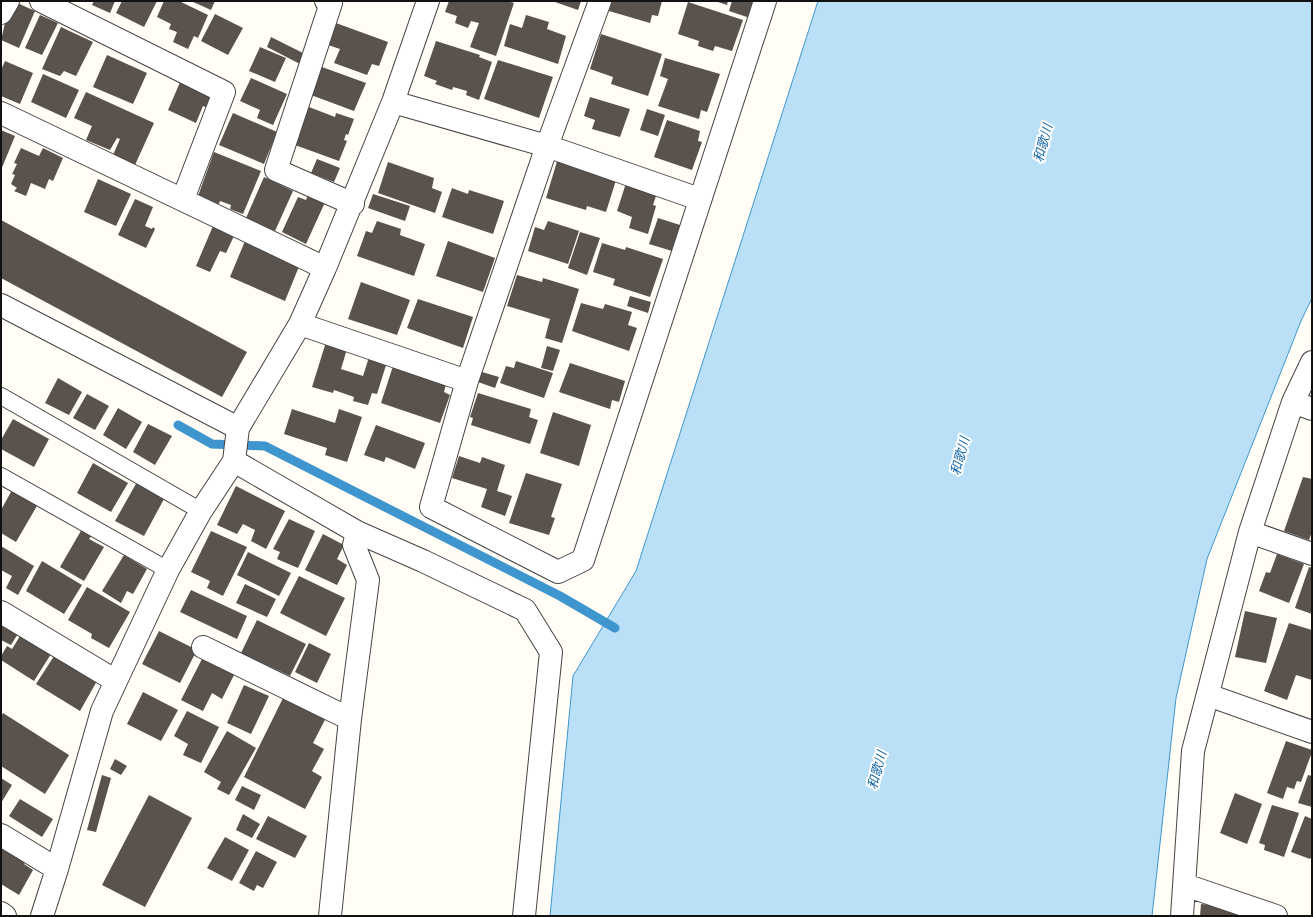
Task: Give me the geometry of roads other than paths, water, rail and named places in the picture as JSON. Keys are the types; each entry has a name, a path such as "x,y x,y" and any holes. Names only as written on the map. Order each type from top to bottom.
{"street":[{"path":"1,13 8,1"},
{"path":"42,1 224,92 183,199"},
{"path":"326,1 331,3 276,170 352,204"},
{"path":"42,916 102,711 168,570 201,511 234,461 238,428 300,324 352,204 393,102 428,1"},
{"path":"600,1 547,146 467,381 431,507 558,572 583,560 699,198 765,1"},
{"path":"393,102 547,146 699,198"},
{"path":"1,113 325,268"},
{"path":"1,305 238,428"},
{"path":"300,324 467,381"},
{"path":"1182,916 1194,751 1250,532 1303,405 1312,362"},
{"path":"234,461 357,532 423,561 525,610 551,652 524,916"},
{"path":"330,916 350,719 368,580 354,545 357,532"},
{"path":"1250,532 1312,554"},
{"path":"1,612 116,681"},
{"path":"203,647 350,719"},
{"path":"1208,695 1312,732"},
{"path":"1,835 57,869"},
{"path":"1185,885 1276,916"},
{"path":"1,913 5,916"}],"lane":[{"path":"1,396 201,511"},
{"path":"1,476 168,570"}],"water":[{"name":"和歌川","path":"818,1 1312,1 1312,298 1301,321 1207,559 1176,698 1152,916 550,916 573,676 636,571"}],"waterway":[{"path":"178,425 212,444 265,446 560,596 615,628"}]}
